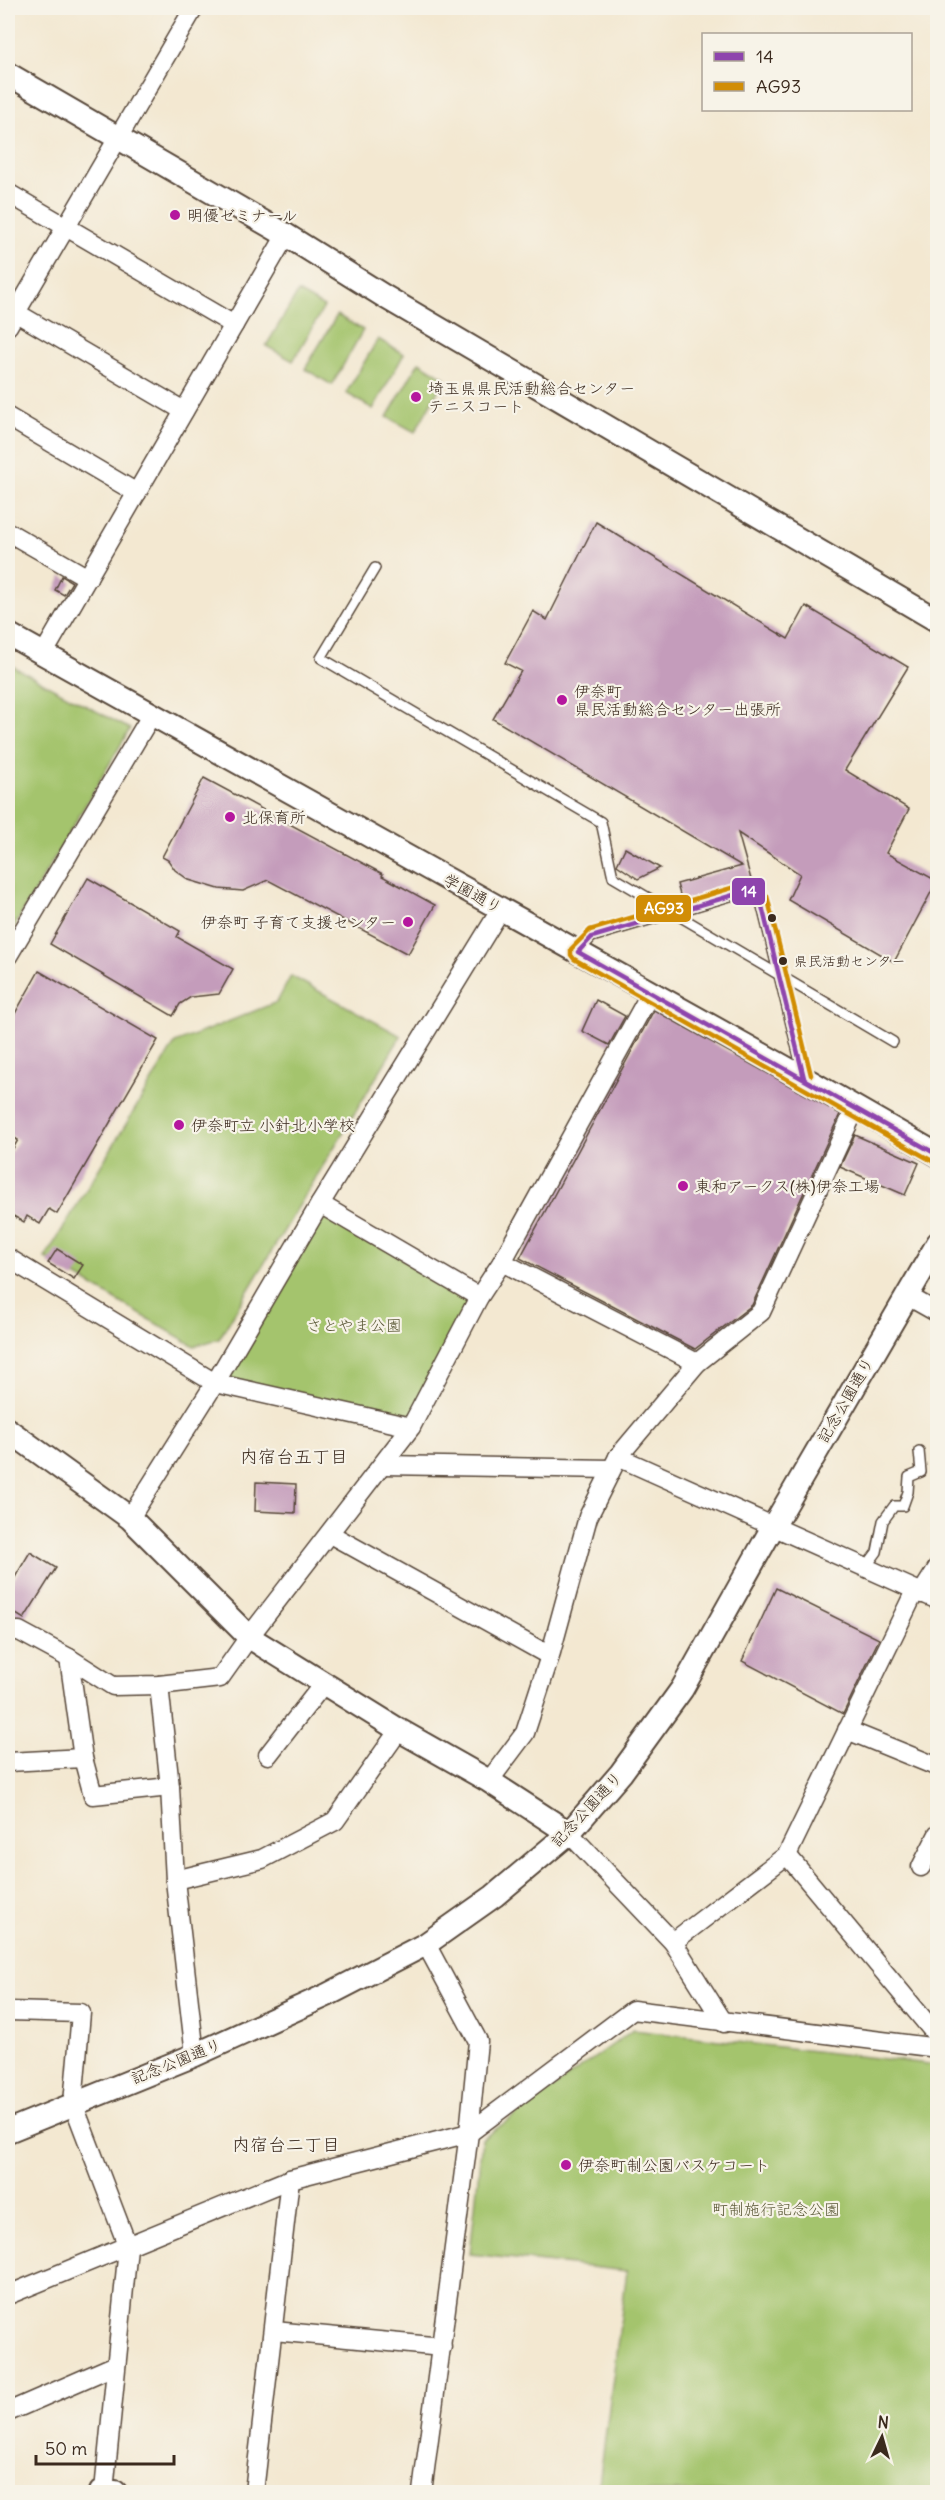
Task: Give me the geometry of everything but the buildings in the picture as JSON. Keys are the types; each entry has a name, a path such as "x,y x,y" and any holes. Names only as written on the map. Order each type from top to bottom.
{"street":[{"path":"184,411 10,316 66,227 194,8"},
{"path":"8,74 286,235 387,298 938,621"},
{"path":"8,193 234,325"},
{"path":"44,653 286,235"},
{"path":"8,417 137,493"},
{"path":"8,532 88,579"},
{"name":"学園通り","path":"8,634 938,1155"},
{"path":"8,956 152,714"},
{"path":"130,1518 215,1383 320,1204 501,909"},
{"path":"8,1631 19,1631 69,1658 113,1686 159,1685 220,1678 411,1427 479,1297 502,1262 651,994"},
{"path":"489,1781 525,1733 550,1656 588,1517 614,1463 697,1363 761,1312 855,1108"},
{"path":"320,1204 479,1297"},
{"name":"記念公園通り","path":"8,2131 195,2055 327,1995 426,1944 494,1896 569,1833 621,1773 682,1689 906,1295 938,1243"},
{"path":"8,1258 215,1383 411,1427"},
{"path":"502,1262 697,1363"},
{"path":"906,1295 938,1313"},
{"path":"8,1430 130,1518 249,1637 399,1730 489,1781 569,1833 673,1942 724,2023"},
{"path":"382,1465 614,1463 774,1525 924,1595"},
{"path":"330,1534 550,1656"},
{"path":"673,1942 787,1855 848,1730 938,1567"},
{"path":"69,1658 83,1758 93,1795 170,1787"},
{"path":"268,1755 324,1683"},
{"path":"159,1685 170,1787 175,1880 195,2055"},
{"path":"175,1880 262,1859 335,1821 399,1730"},
{"path":"848,1730 938,1767"},
{"path":"8,1762 83,1758"},
{"path":"921,1868 938,1834"},
{"path":"787,1855 938,2037"},
{"path":"422,2493 469,2133 478,2041 426,1944"},
{"path":"8,2295 291,2179 469,2133 633,2010 938,2048"},
{"path":"8,2011 81,2013 73,2103 128,2247 116,2365 107,2492"},
{"path":"254,2493 291,2179"},
{"path":"274,2331 442,2347"},
{"path":"8,2412 116,2365"}],"lane":[{"path":"375,568 321,658 601,822 613,877 893,1042"},
{"path":"578,952 592,937 747,891 755,893 760,898 804,1078"},
{"path":"865,1568 877,1552 883,1521 894,1506 903,1506 908,1492 909,1477 921,1472 919,1452"}],"green space":[{"path":"298,292 324,307 293,361 266,346"},
{"path":"337,315 363,330 332,385 305,369"},
{"name":"埼玉県県民活動総合センター テニスコート","path":"378,339 404,354 373,409 346,393"},
{"name":"埼玉県県民活動総合センター テニスコート","path":"419,362 445,378 415,432 387,417"},
{"path":"8,664 130,729 8,937"},
{"path":"291,976 401,1036 219,1339 194,1346 45,1258 175,1043 277,1002"},
{"name":"さとやま公園","path":"320,1204 479,1297 411,1427 215,1383"},
{"name":"町制施行記念公園","path":"633,2030 937,2065 937,2492 598,2492 627,2271 470,2254 482,2139"}],"transit line":[{"name":"AG93","path":"811,1075 767,896 759,886 745,884 590,930 571,949 574,959 934,1162"},
{"name":"14","path":"804,1078 760,898 755,893 747,891 592,937 578,952 938,1155"}],"place":[{"name":"明優ゼミナール","path":"175,215"},
{"name":"埼玉県県民活動総合センター テニスコート","path":"416,397"},
{"name":"伊奈町 県民活動総合センター出張所","path":"562,700"},
{"name":"北保育所","path":"230,817"},
{"name":"伊奈町 子育て支援センター","path":"408,922"},
{"name":"県民活動センター","path":"783,961"},
{"name":"伊奈町立 小針北小学校","path":"179,1125"},
{"name":"東和アークス(株)伊奈工場","path":"683,1186"},
{"name":"伊奈町制公園バスケコート","path":"566,2165"}],"district":[{"name":"内宿台五丁目","path":"294,1456"},
{"name":"内宿台二丁目","path":"286,2144"}]}
